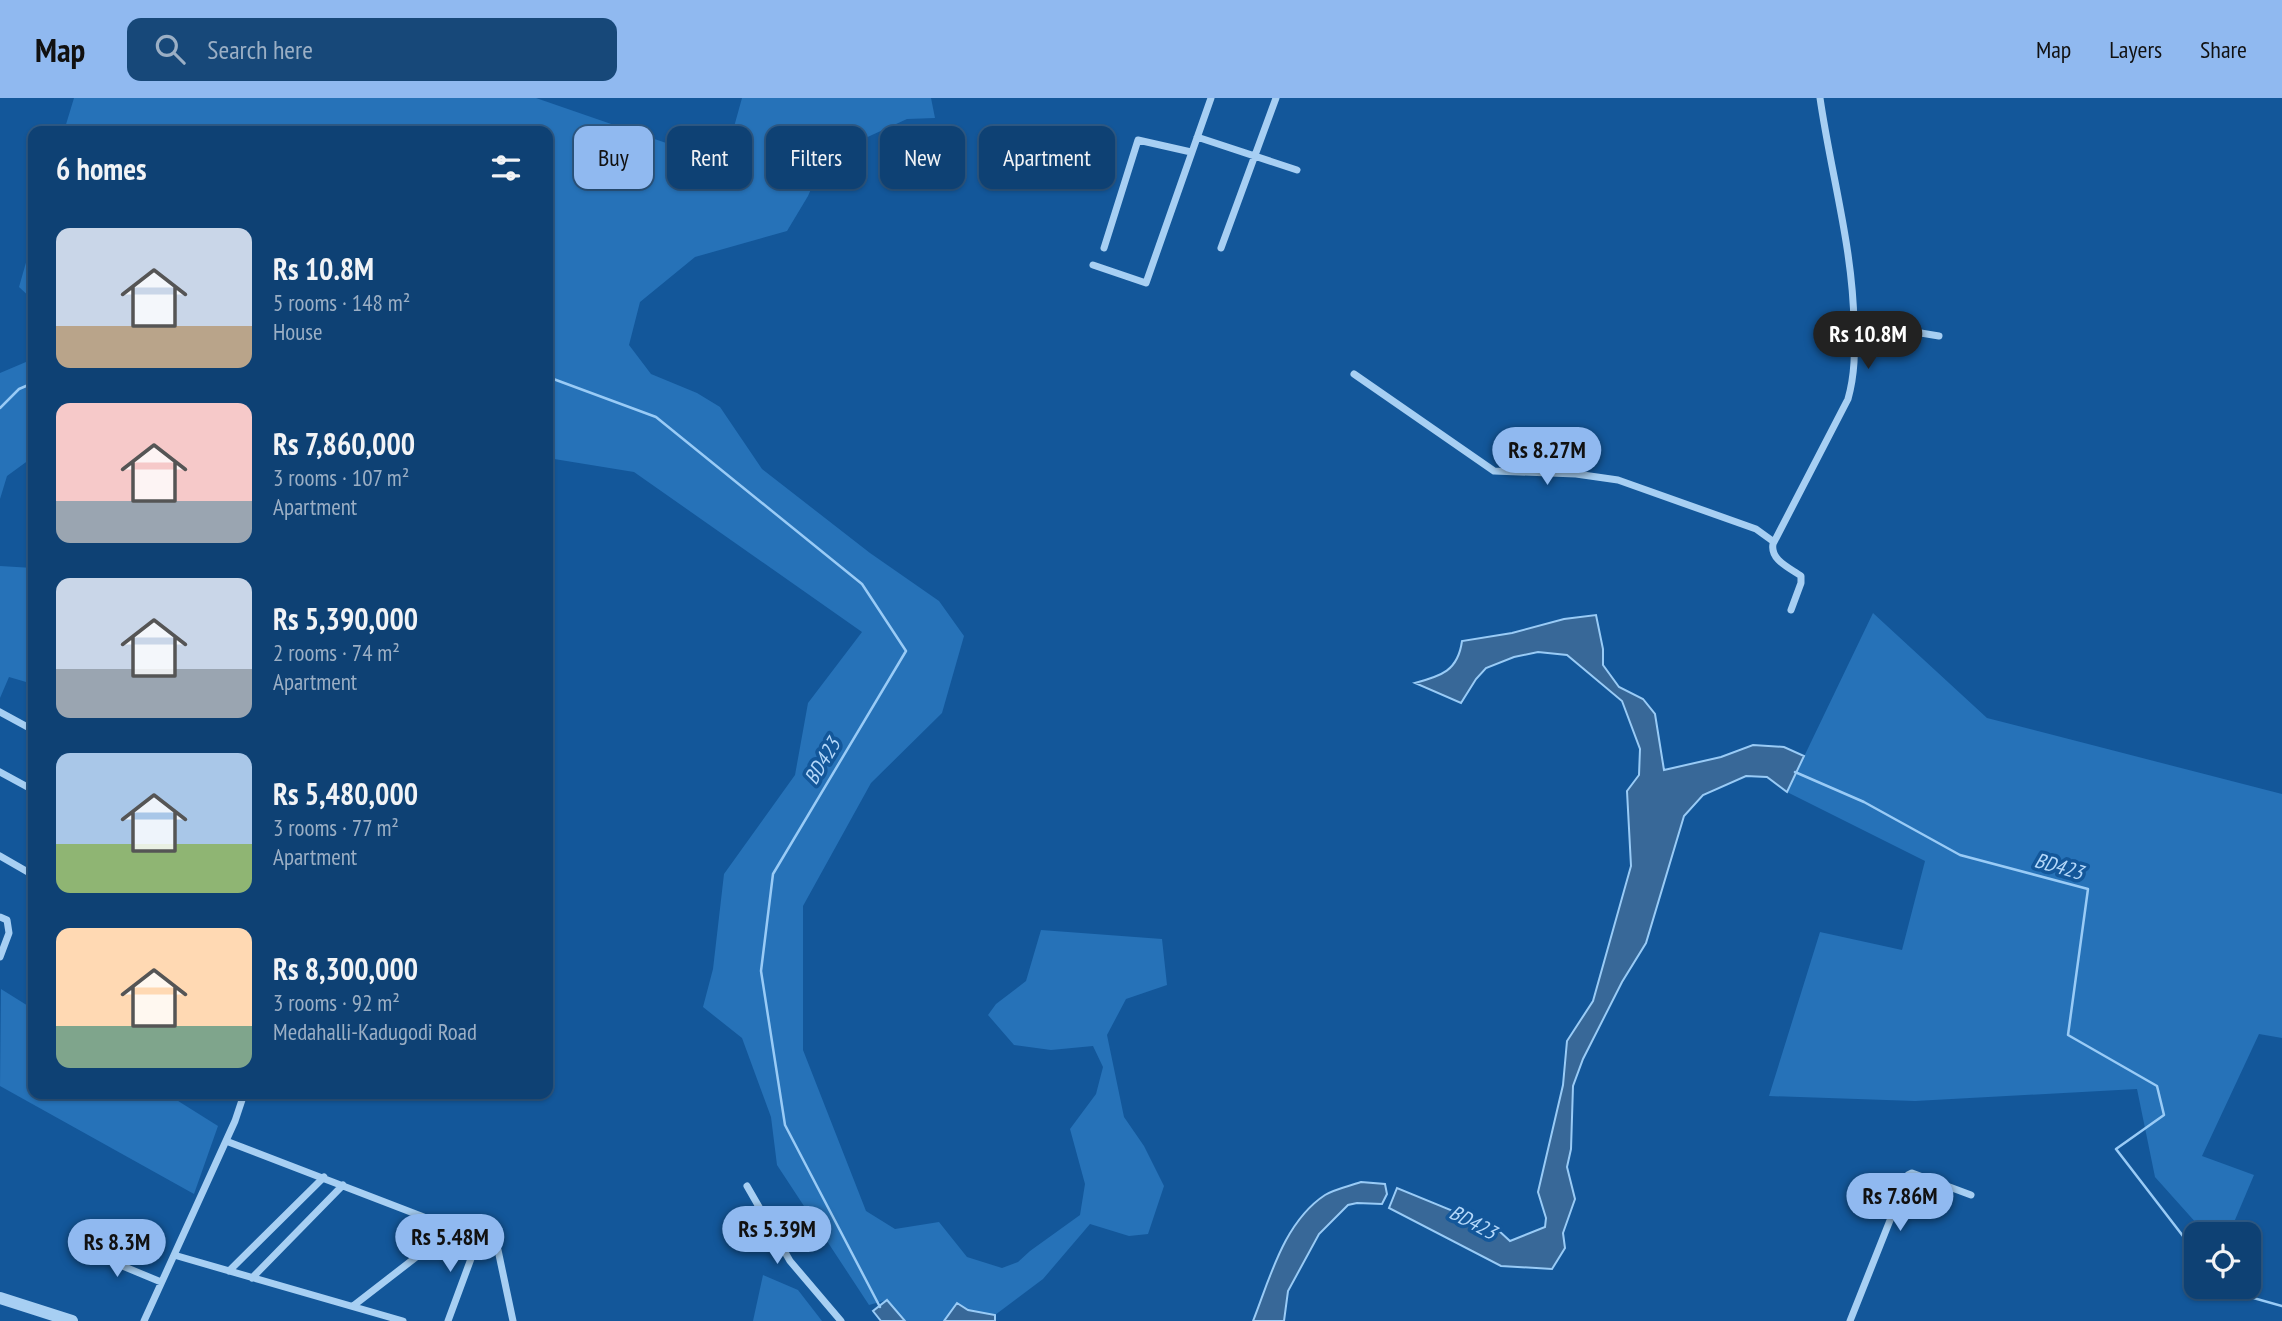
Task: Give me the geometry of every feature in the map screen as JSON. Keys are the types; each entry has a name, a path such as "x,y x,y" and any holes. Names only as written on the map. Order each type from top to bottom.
{"street":[{"path":"1093,265 1146,283 1211,98"},
{"path":"1221,248 1276,98"},
{"path":"1791,610 1801,576 1774,556 1774,542 1847,399 1853,380 1854,284 1820,98"},
{"path":"1197,137 1297,170"},
{"path":"1104,248 1138,140 1191,152"},
{"path":"1854,322 1939,335"},
{"path":"1354,374 1494,471 1576,474 1618,480 1756,529 1774,542"},
{"path":"0,712 28,727"},
{"path":"0,772 28,787"},
{"path":"0,856 28,872"},
{"path":"0,916 7,920 9,929 0,957"},
{"path":"144,1321 242,1099"},
{"path":"226,1140 455,1227 497,1247 513,1321"},
{"path":"1850,1321 1908,1175 1912,1173 1971,1195"},
{"path":"229,1271 324,1177"},
{"path":"252,1278 343,1185"},
{"path":"747,1186 790,1261 841,1321"},
{"path":"353,1307 455,1227"},
{"path":"447,1321 479,1237"},
{"path":"84,1250 161,1282"},
{"path":"174,1255 403,1321"},
{"path":"0,1298 72,1321"}],"shaded area":[{"path":"74,98 536,98 617,126 574,126 574,189 653,189 653,138 667,143 667,189 752,189 752,126 734,126 742,98 931,98 935,118 907,119 892,126 880,126 880,131 866,138 866,126 766,126 766,189 811,189 787,231 695,257 640,302 629,345 651,374 697,393 720,407 762,469 870,553 939,601 964,636 942,713 871,783 803,906 803,1050 866,1211 895,1229 939,1222 967,1257 1002,1268 1018,1262 1080,1215 1085,1184 1070,1129 1096,1094 1103,1067 1093,1046 1051,1050 1014,1045 988,1015 996,1004 1026,981 1041,930 1162,939 1167,985 1126,999 1107,1035 1124,1117 1144,1146 1164,1186 1148,1234 1129,1236 1090,1224 1043,1279 995,1315 968,1310 957,1303 944,1321 905,1321 887,1300 869,1305 777,1165 771,1117 742,1038 703,1007 713,969 724,874 795,775 808,703 862,632 634,472 553,459 553,126 66,126"},
{"path":"28,256 28,295 19,287"},
{"path":"28,361 28,461 7,476 0,499 0,373"},
{"path":"0,566 28,568 28,683 9,677 0,698"},
{"path":"1873,613 1987,718 2282,794 2282,1038 2259,1034 2202,1156 2254,1175 2234,1222 2195,1222 2155,1177 2137,1089 1915,1101 1769,1096 1820,932 1902,950 1925,861 1787,792"},
{"path":"1,989 28,1006 28,1099 175,1099 218,1126 194,1194 0,1086"},
{"path":"763,1275 798,1290 822,1321 753,1321"}],"water":[{"path":"1596,615 1603,649 1603,665 1619,687 1643,699 1655,714 1664,770 1721,757 1753,745 1784,747 1804,756 1787,792 1767,777 1746,776 1703,795 1684,816 1646,943 1622,982 1583,1059 1573,1086 1571,1149 1567,1167 1575,1199 1563,1233 1565,1248 1552,1269 1501,1266 1389,1208 1397,1188 1497,1229 1510,1241 1545,1227 1546,1218 1538,1192 1563,1085 1567,1041 1593,1001 1631,866 1627,791 1639,775 1640,749 1622,701 1567,655 1538,652 1514,657 1486,668 1461,703 1415,683 1447,671 1457,659 1462,641 1512,633 1564,619"},
{"path":"1361,1182 1385,1184 1387,1194 1382,1204 1348,1205 1319,1234 1288,1291 1284,1321 1253,1321 1272,1269 1299,1220 1325,1195"},
{"path":"887,1300 905,1321 881,1321 873,1311"},
{"path":"957,1303 968,1310 995,1315 995,1321 944,1321"}],"waterway":[{"name":"BD423","path":"553,379 656,417 862,584 906,651 773,874 761,971 785,1125 880,1307"},
{"name":"BD423","path":"0,408 19,389 28,385"},
{"name":"BD423","path":"1795,772 1864,802 1960,855 2088,889 2068,1035 2157,1086 2164,1115 2116,1149 2184,1237"},
{"name":"BD423","path":"2257,1299 2282,1306"}]}
